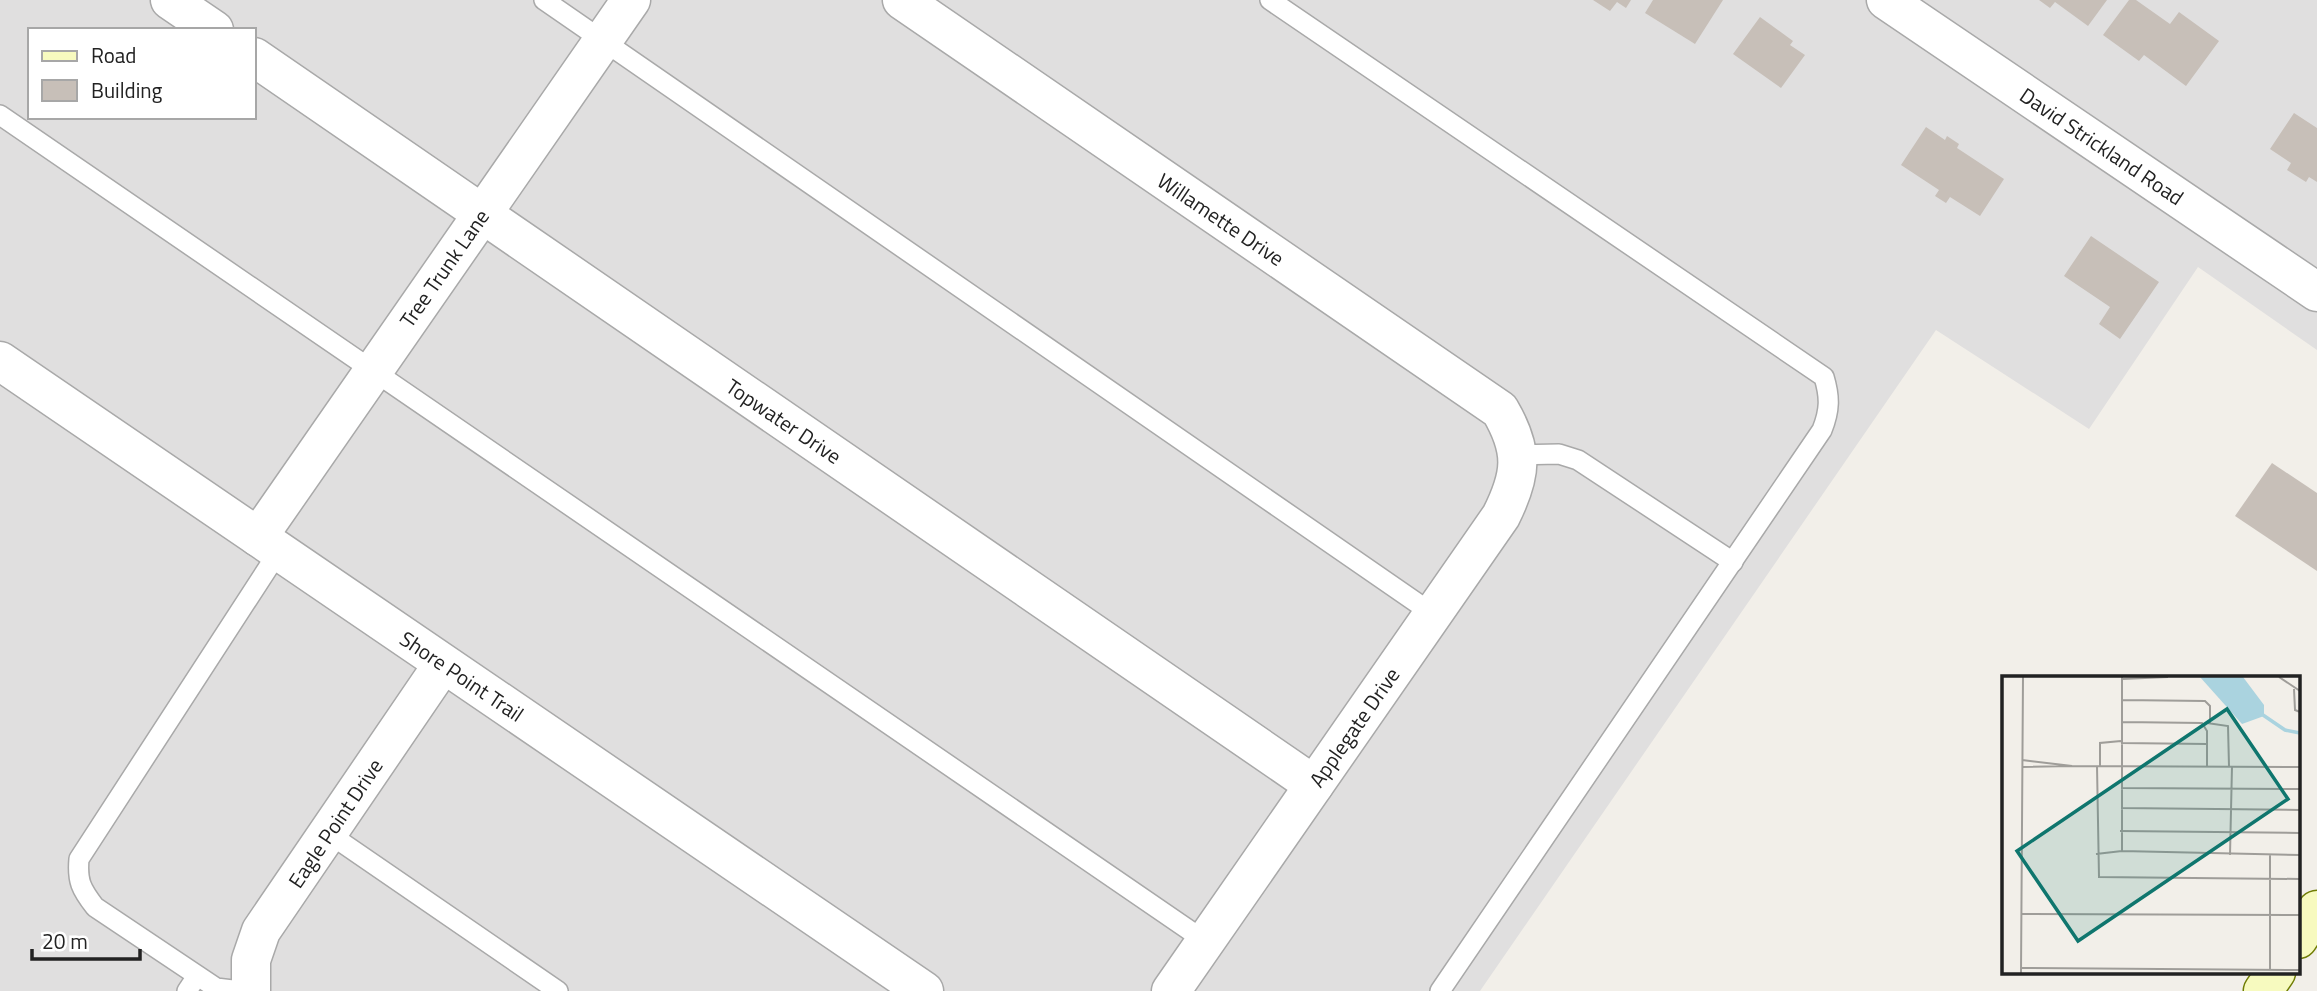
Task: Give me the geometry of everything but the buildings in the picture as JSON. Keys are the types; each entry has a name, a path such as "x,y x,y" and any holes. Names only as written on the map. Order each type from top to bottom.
{"main road":[{"path":"2300,936 2317,910"},
{"path":"2263,991 2275,974"}],"street":[{"path":"170,0 211,28"},
{"name":"Tree Trunk Lane","path":"268,544 373,371 631,0"},
{"name":"Willamette Drive","path":"902,0 1500,410 1513,433 1518,455"},
{"name":"David Strickland Road","path":"1886,0 2317,292"},
{"name":"Topwater Drive","path":"256,58 1314,785"},
{"name":"Shore Point Trail","path":"0,361 924,991"},
{"name":"Applegate Drive","path":"1171,991 1501,516 1510,498 1518,455"},
{"name":"Eagle Point Drive","path":"251,991 251,960 261,931 443,664"}],"lane":[{"path":"544,0 1433,614"},
{"path":"1270,0 1824,377 1829,394 1829,412 1822,430 1440,991"},
{"path":"0,116 1206,942"},
{"path":"1518,455 1559,454 1578,460 1732,562"},
{"path":"241,991 192,983 95,906 77,877 79,859 268,544"},
{"path":"328,833 558,991"}],"shaded area":[{"path":"0,0 2317,0 2317,350 2198,267 2089,429 1936,330 1480,991 0,991"}]}
